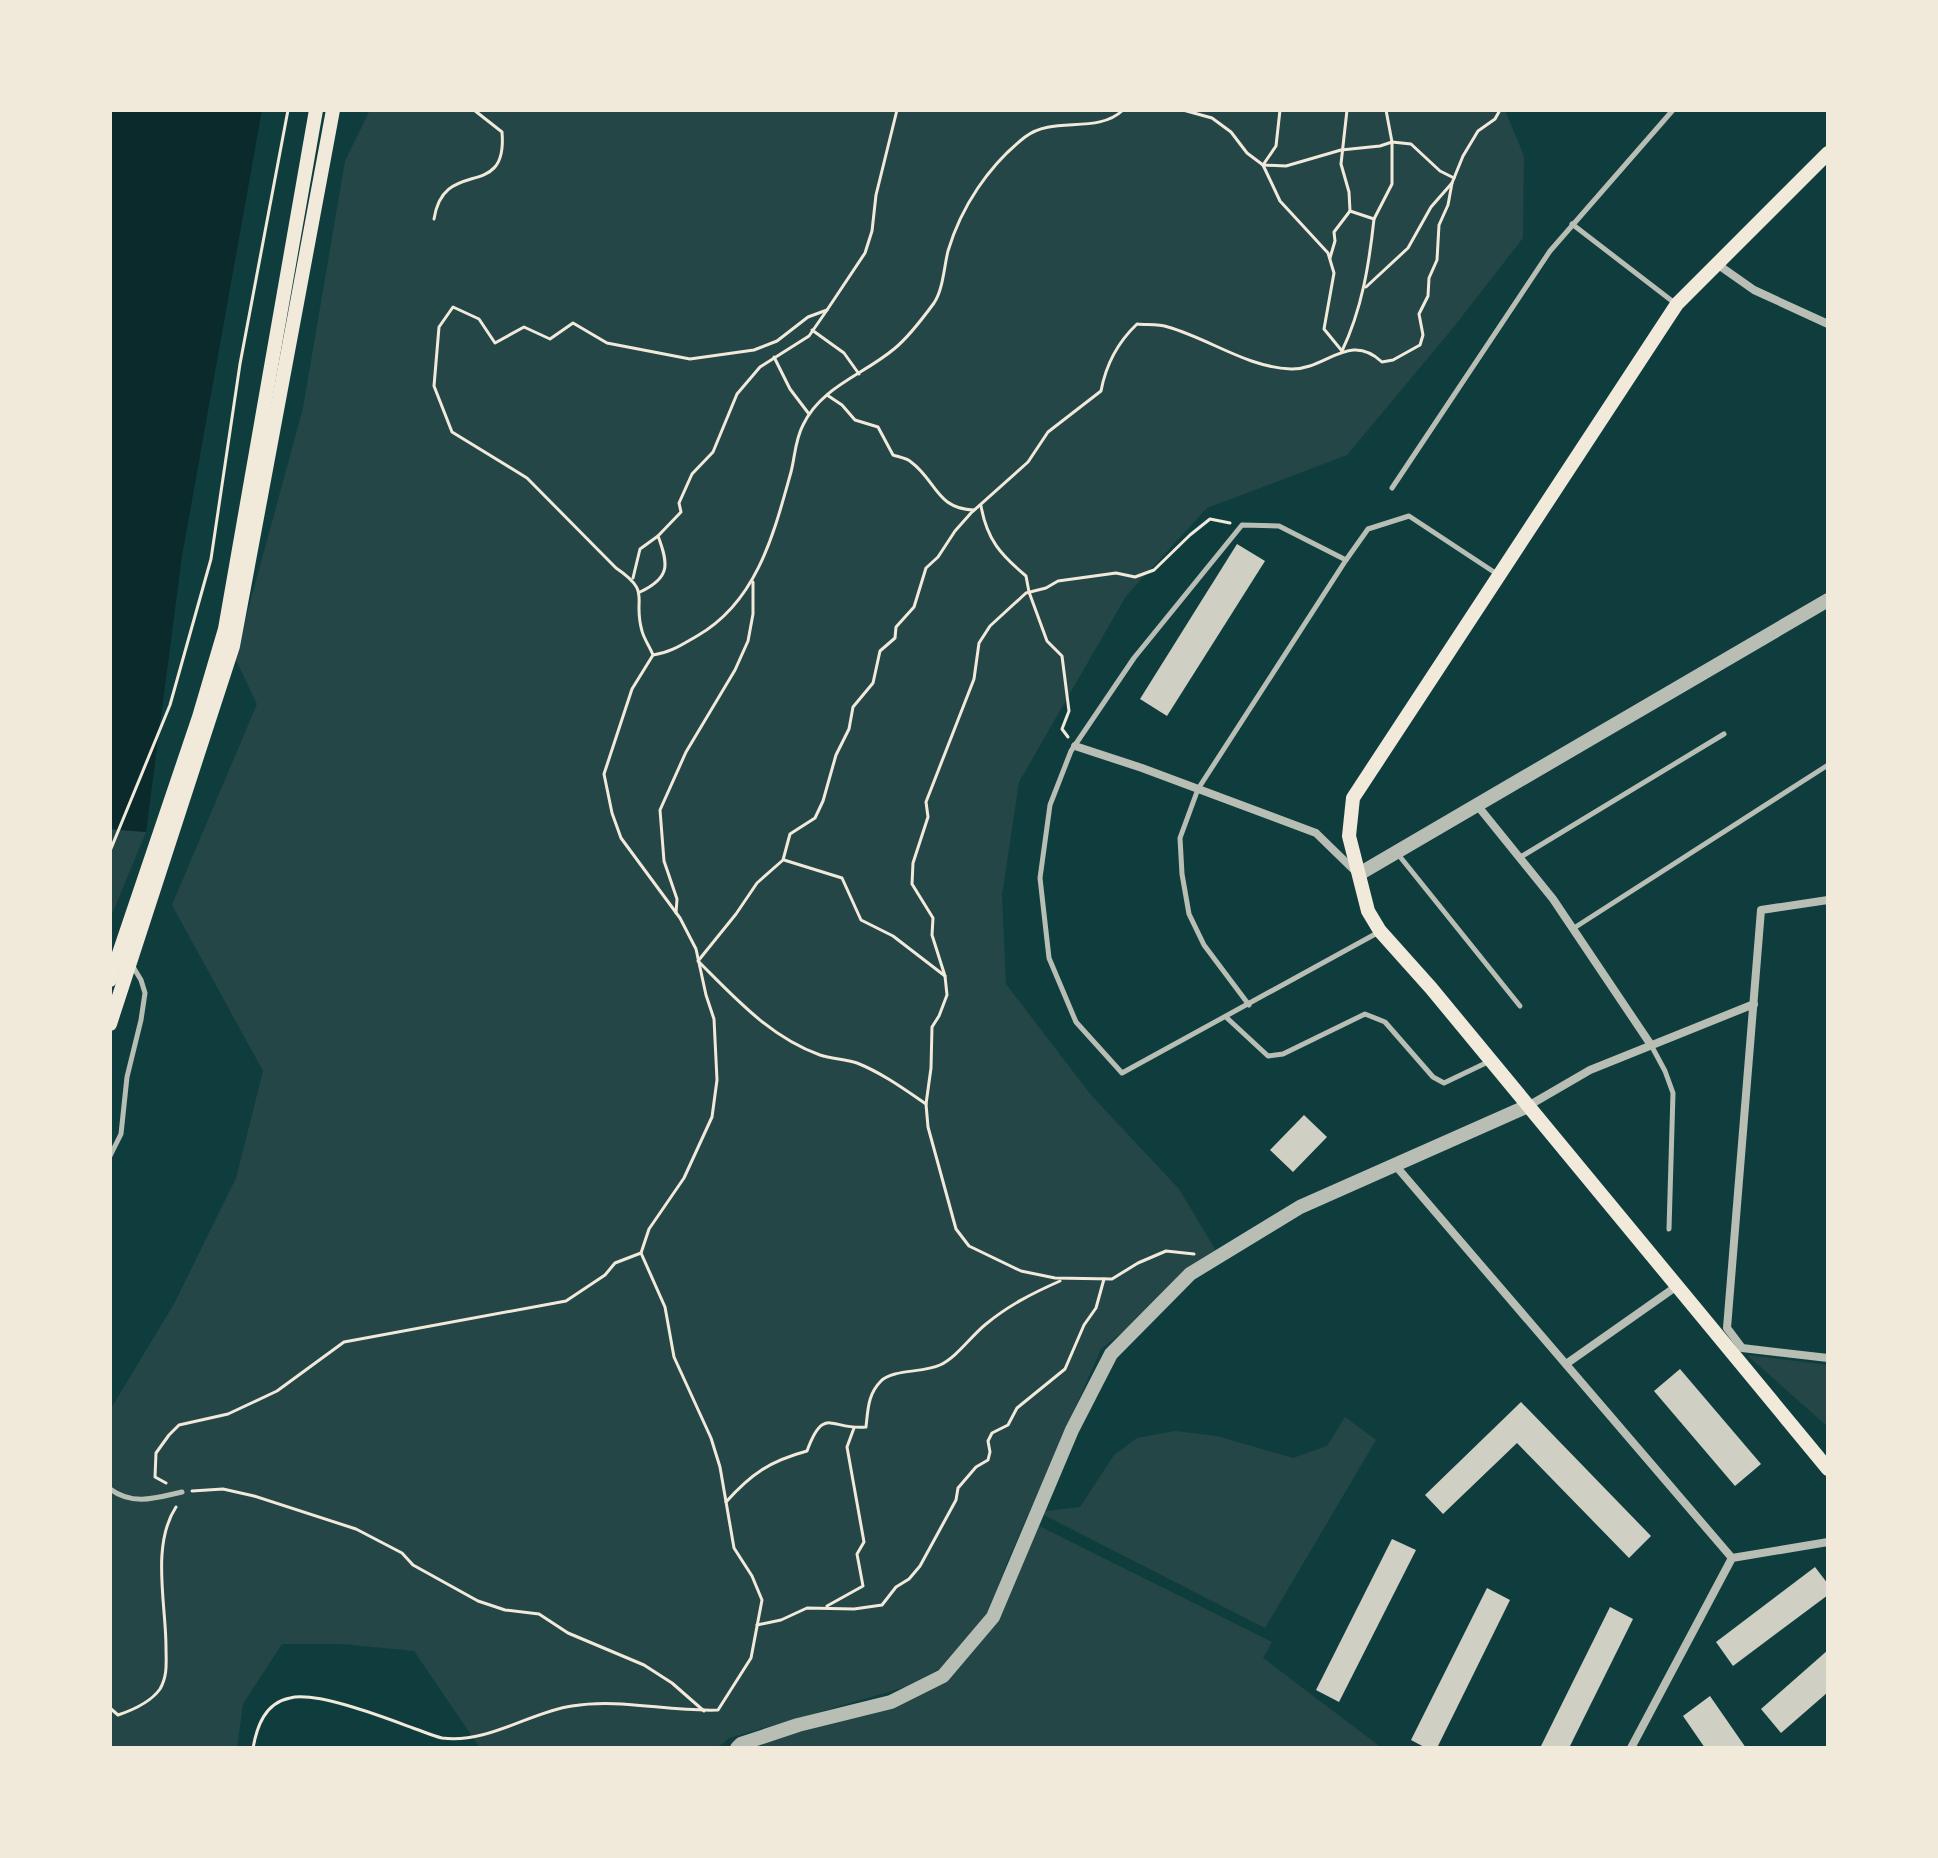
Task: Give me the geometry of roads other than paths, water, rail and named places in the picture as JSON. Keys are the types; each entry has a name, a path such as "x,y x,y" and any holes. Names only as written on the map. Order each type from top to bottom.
{"main road":[{"path":"110,980 199,717 225,629 316,110"},
{"path":"110,1024 233,646 333,110"},
{"path":"1828,153 1677,304 1353,798 1349,836 1368,911 1380,931 1491,1060 1828,1469"}],"street":[{"path":"1717,264 1754,290 1828,324"},
{"path":"1075,746 1316,833 1359,874 1828,600"},
{"path":"1477,805 1574,928 1651,1045"},
{"path":"1828,900 1761,910 1727,1328 1742,1348 1828,1358"},
{"path":"742,1747 798,1725 891,1702 943,1676 993,1617 1072,1430 1111,1354 1190,1274 1300,1207 1528,1106 1590,1070 1754,1004"},
{"path":"1395,1165 1732,1558"},
{"path":"1566,1364 1677,1286"},
{"path":"1732,1558 1828,1542"},
{"path":"1631,1748 1732,1558"}],"lane":[{"path":"1392,488 1550,251 1673,110"},
{"path":"1572,224 1677,304"},
{"path":"1249,1005 1204,945 1189,914 1180,838 1198,789 1368,529 1409,516 1499,575"},
{"path":"1346,560 1279,526 1242,525 1134,658 1075,746 1050,805 1040,878 1049,958 1076,1022 1122,1073 1227,1018 1380,931"},
{"path":"1519,858 1724,734"},
{"path":"1574,928 1828,765"},
{"path":"1396,852 1520,1006"},
{"path":"110,1156 121,1134 127,1077 145,993 130,961"},
{"path":"1227,1018 1268,1056 1283,1054 1365,1014 1385,1022 1433,1077 1444,1083 1491,1060"},
{"path":"1651,1045 1673,1093 1669,1229"},
{"path":"110,1489 122,1498 145,1500 182,1492"}]}
